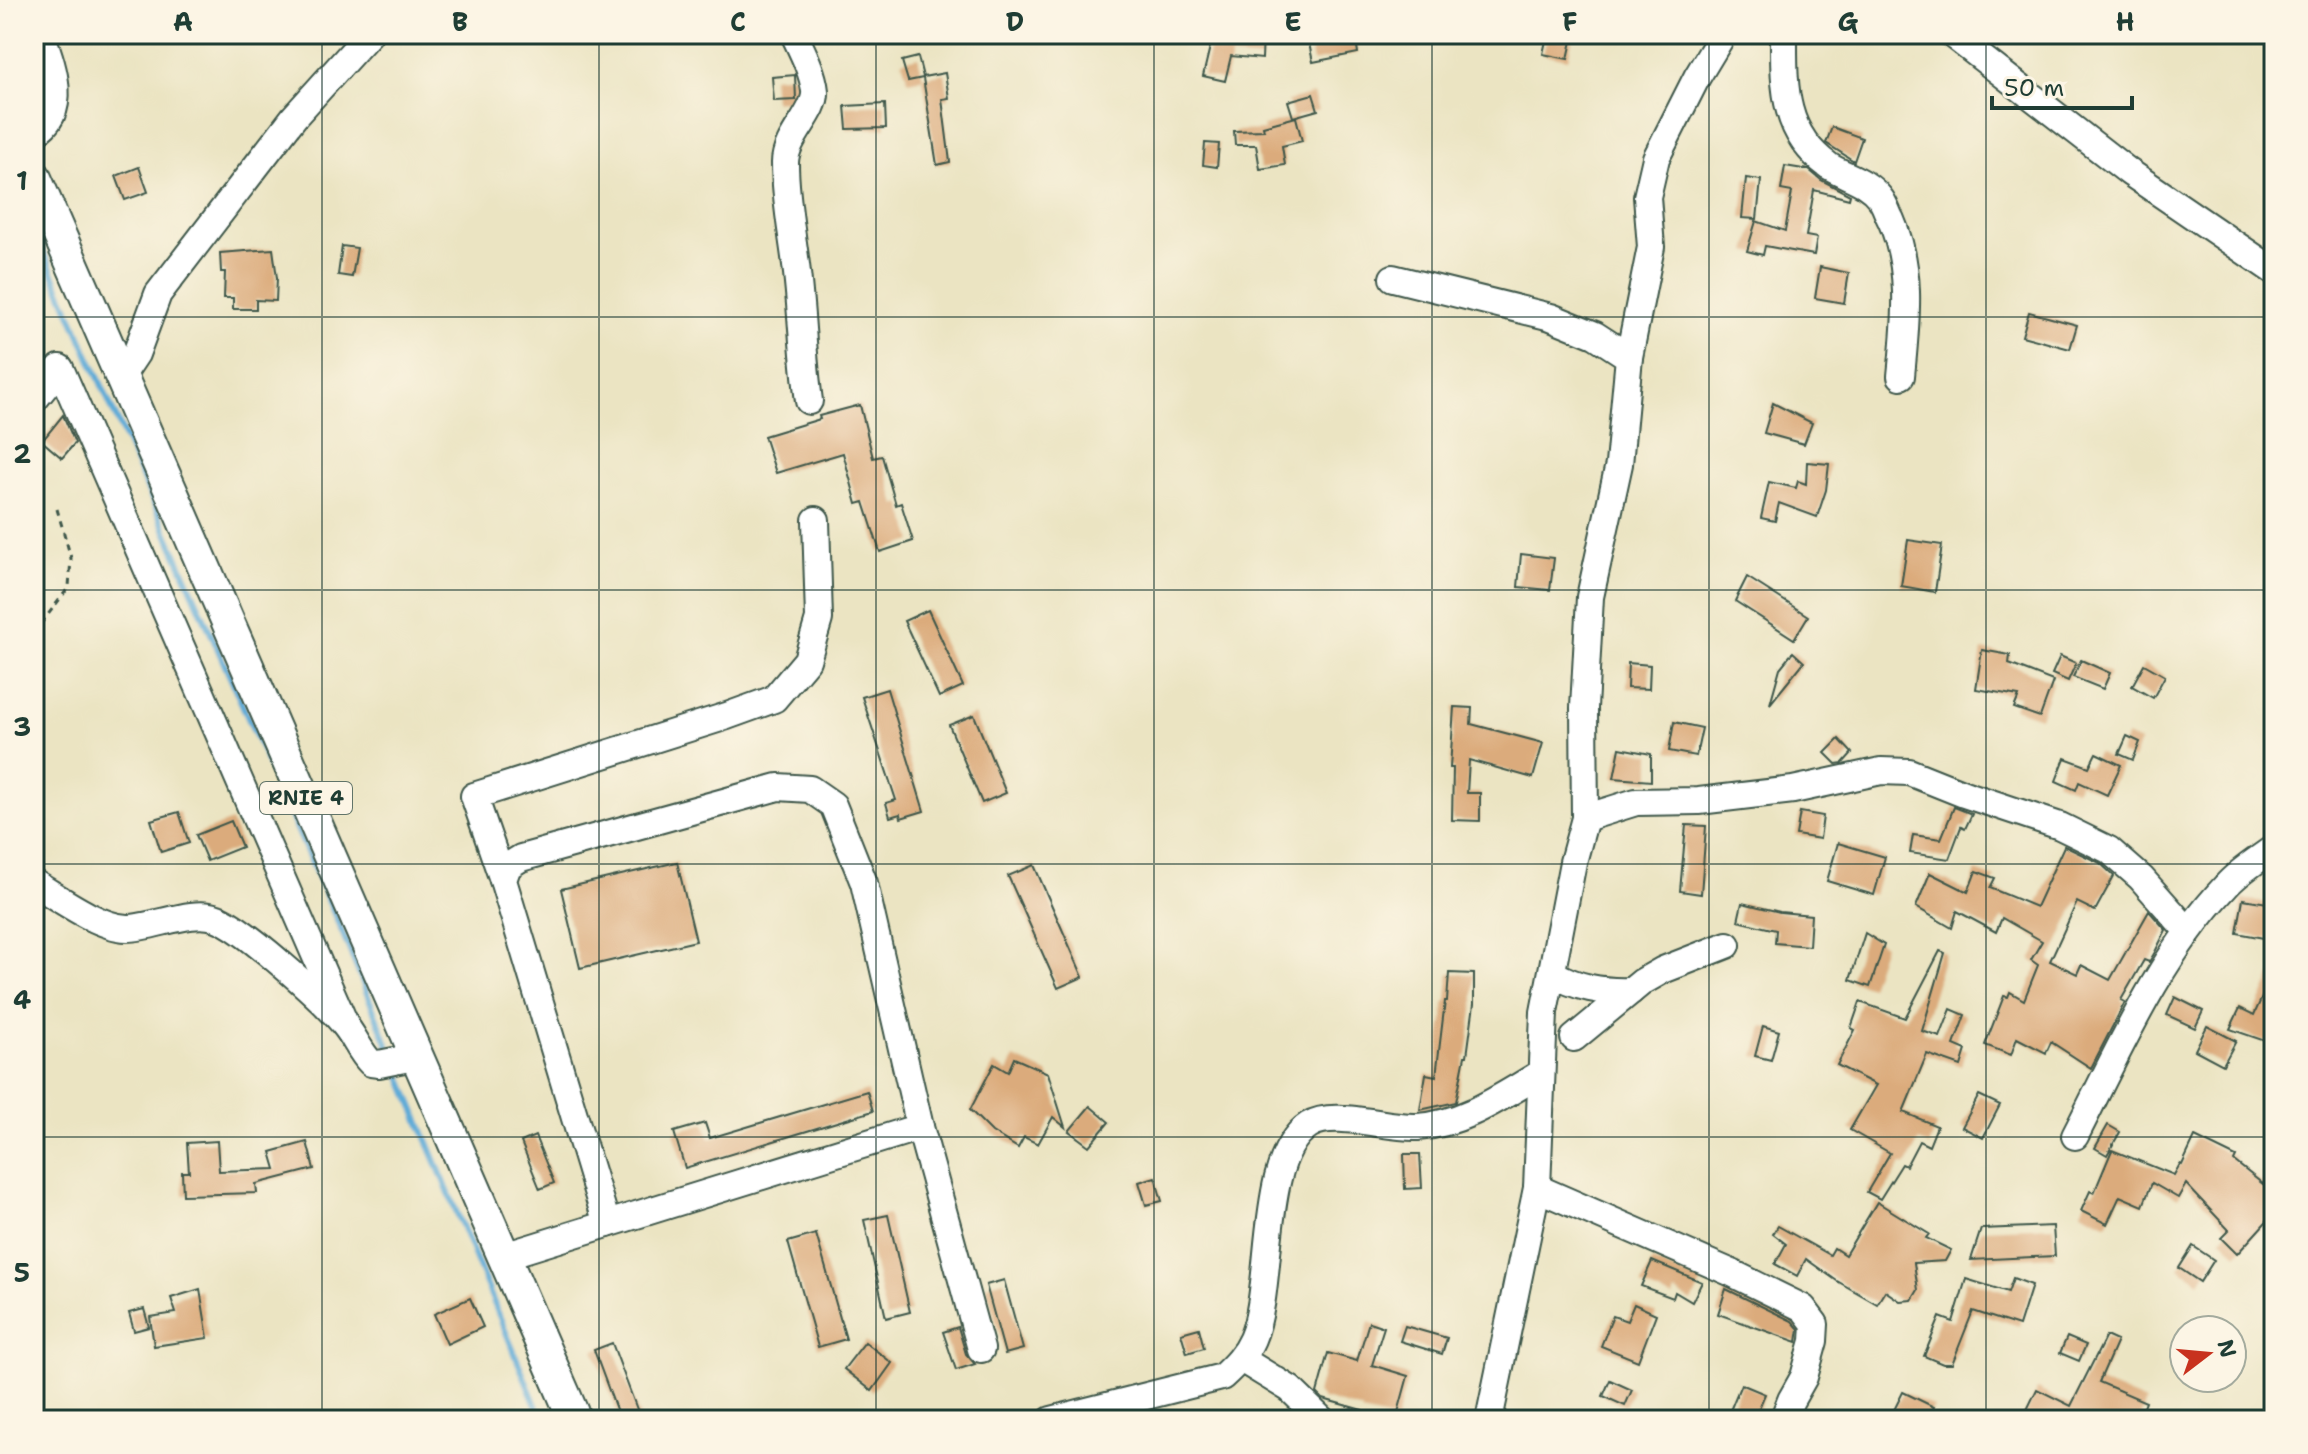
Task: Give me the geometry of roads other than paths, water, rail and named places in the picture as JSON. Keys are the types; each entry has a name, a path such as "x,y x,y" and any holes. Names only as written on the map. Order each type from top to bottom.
{"main road":[{"name":"RNIE 4","path":"34,176 575,1420"}],"street":[{"path":"122,375 136,354 158,294 214,217 294,117 369,34"},
{"path":"794,34 815,93 810,111 796,129 785,160 799,291 801,349 809,401"},
{"path":"1489,1420 1537,1188 1544,1012 1573,862 1585,818 1584,708 1590,597 1619,464 1629,357 1651,247 1647,197 1656,158 1697,77 1723,34"},
{"path":"1784,34 1784,90 1792,123 1813,151 1830,166 1861,180 1881,200 1902,245 1908,306 1901,376"},
{"path":"1951,34 2129,172 2274,271"},
{"path":"34,133 52,115 56,100 49,40"},
{"path":"1393,278 1551,317 1595,335 1629,357"},
{"path":"34,400 60,368 346,1026 371,1063 419,1056"},
{"path":"607,1224 503,880 474,796 774,699 807,660 819,619 816,520"},
{"path":"1585,818 1636,802 1730,797 1793,790 1881,771 1909,772 2060,826 2109,850 2141,878 2188,931"},
{"path":"503,880 508,866 521,858 778,787 810,789 833,805 864,883 920,1127 981,1349"},
{"path":"2075,1136 2144,1003 2188,931 2228,883 2274,848"},
{"path":"34,883 102,922 123,928 144,927 197,915 216,917 245,936 332,1010 346,1026"},
{"path":"1574,1038 1631,991 1663,970 1727,945"},
{"path":"1552,973 1566,982 1585,988 1631,991"},
{"path":"1051,1420 1222,1377 1241,1359 1253,1338 1263,1292 1280,1169 1294,1138 1311,1124 1329,1119 1416,1128 1448,1122 1482,1107 1540,1074"},
{"path":"504,1256 920,1127"},
{"path":"1537,1188 1732,1273 1803,1308 1815,1324 1814,1341 1804,1377 1783,1420"},
{"path":"1241,1359 1290,1389 1322,1420"}],"waterway":[{"path":"34,231 343,934 391,1053"},
{"path":"397,1067 542,1420"}]}
